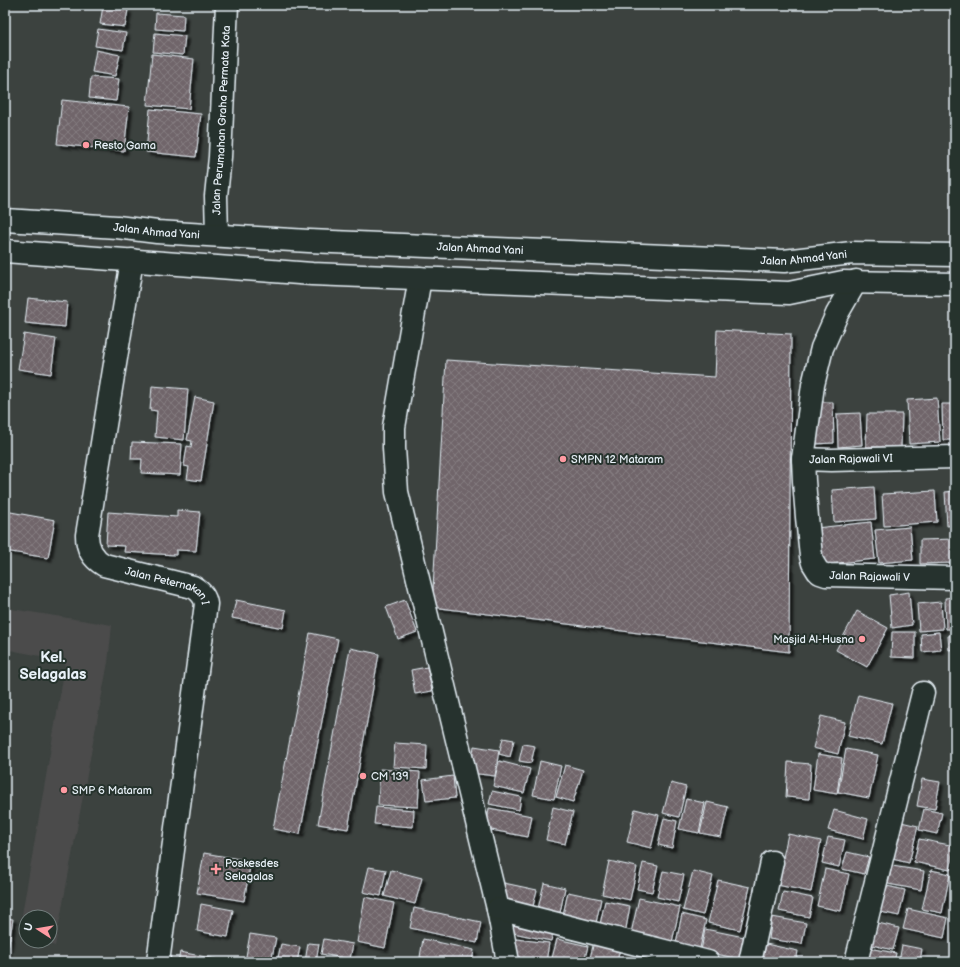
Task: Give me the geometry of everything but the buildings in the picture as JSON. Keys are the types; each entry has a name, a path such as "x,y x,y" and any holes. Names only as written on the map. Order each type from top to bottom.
{"main road":[{"name":"Jalan Perumahan Graha Permata Kota","path":"217,235 216,196 221,142 227,5"},
{"name":"Jalan Ahmad Yani","path":"5,220 118,227 157,232 309,241 784,261 852,253 955,255"},
{"path":"309,241 312,274"},
{"path":"5,251 312,274 789,293 849,282 955,284"},
{"name":"Jalan Peternakan I","path":"132,260 87,535 88,545 92,554 104,565 193,587 201,593 206,604 158,962"},
{"path":"420,278 394,427 397,492 498,909 508,962"},
{"path":"803,459 813,385 822,348 849,282"},
{"name":"Jalan Rajawali VI","path":"807,517 803,459 831,460 955,457"},
{"name":"Jalan Rajawali V","path":"807,517 811,556 820,573 826,575 955,578"},
{"path":"856,962 924,693"},
{"path":"750,962 772,862"},
{"path":"498,909 708,962"}],"shaded area":[{"name":"SMP 6 Mataram","path":"5,608 112,625 108,662 58,930 58,909 23,909 66,661 5,649"}],"place":[{"name":"Resto Gama","path":"86,145"},
{"name":"SMPN 12 Mataram","path":"563,459"},
{"name":"Masjid Al-Husna","path":"862,639"},
{"name":"CM 139","path":"363,776"},
{"name":"SMP 6 Mataram","path":"64,790"},
{"name":"Poskesdes Selagalas","path":"216,869"}],"district":[{"name":"Kel. Selagalas","path":"53,666"}]}
